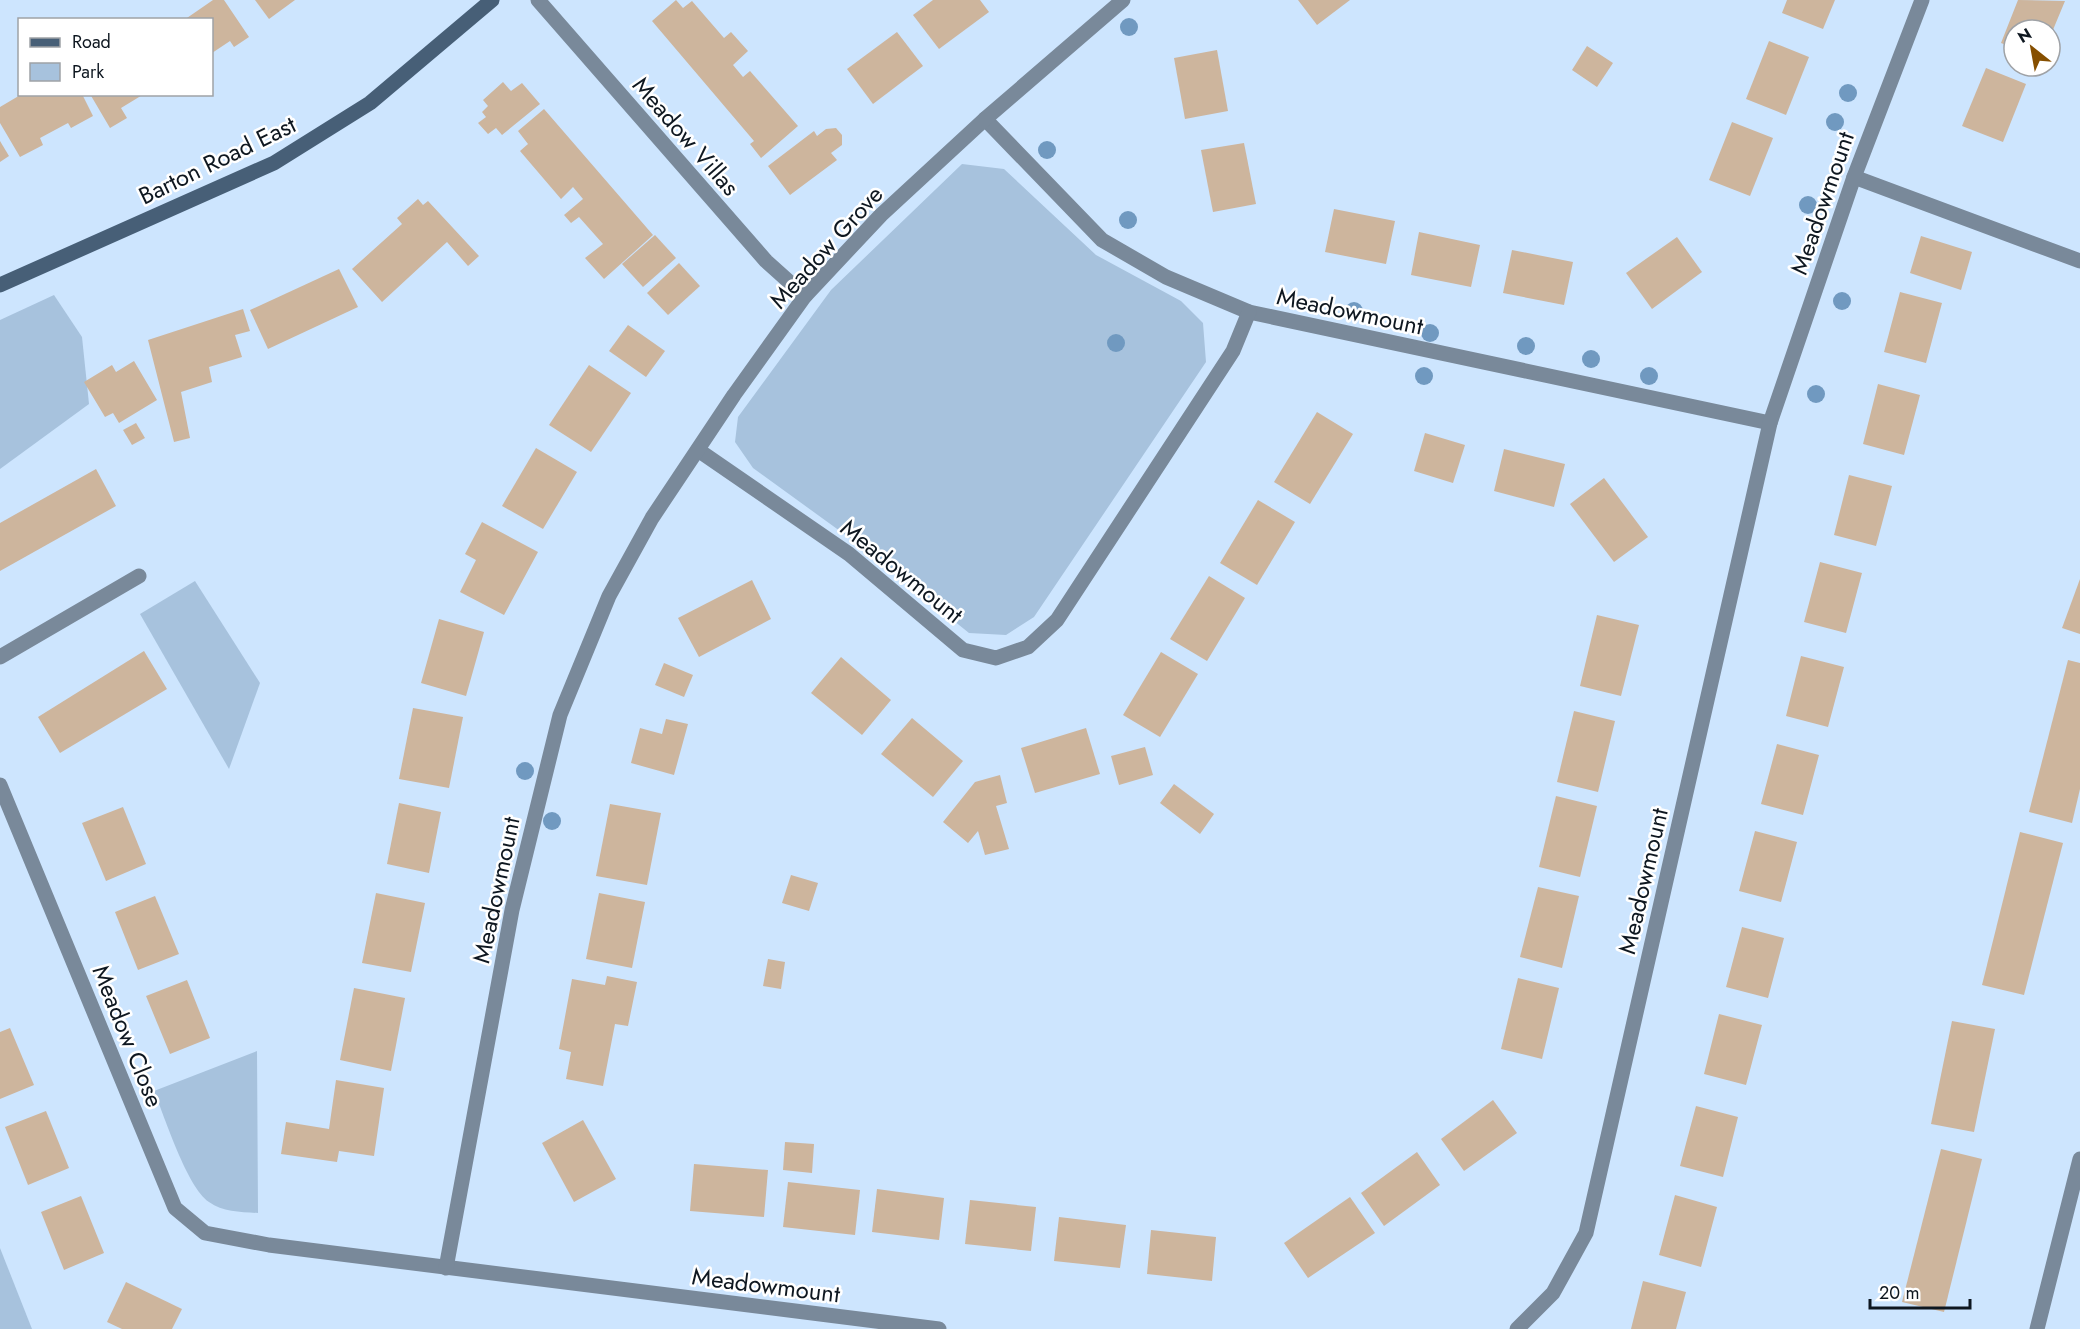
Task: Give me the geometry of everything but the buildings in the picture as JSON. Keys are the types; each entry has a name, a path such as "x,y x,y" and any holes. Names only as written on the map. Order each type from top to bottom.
{"street":[{"name":"Barton Road East","path":"0,285 274,163 370,103 492,0"},
{"name":"Meadow Villas","path":"538,0 766,261 805,296"},
{"name":"Meadow Grove","path":"698,450 734,395 805,296 881,215 985,119 1123,0"},
{"name":"Meadowmount","path":"1517,1329 1553,1293 1586,1233 1770,423 1854,177 1922,0"},
{"path":"985,119 1102,240 1166,278 1249,312"},
{"path":"1854,177 2080,261"},
{"name":"Meadowmount","path":"446,1268 512,910 560,715 609,596 652,518 698,450 849,554 963,650 996,658 1028,647 1057,620 1233,351 1249,312 1770,423"},
{"path":"0,657 139,576"},
{"name":"Meadow Close","path":"0,785 174,1208 205,1233 269,1245"},
{"path":"2037,1329 2080,1160"},
{"name":"Meadowmount","path":"269,1245 939,1329"}],"green space":[{"path":"962,164 1004,169 1096,255 1181,301 1203,323 1206,362 1034,617 1006,635 969,633 862,547 753,468 735,442 738,417 831,290"},
{"path":"54,295 82,337 89,404 0,469 0,320"},
{"path":"195,581 260,683 229,769 140,614"},
{"path":"257,1051 258,1213 220,1208 201,1194 177,1151 154,1091"},
{"path":"0,1248 32,1329 0,1329"}]}
